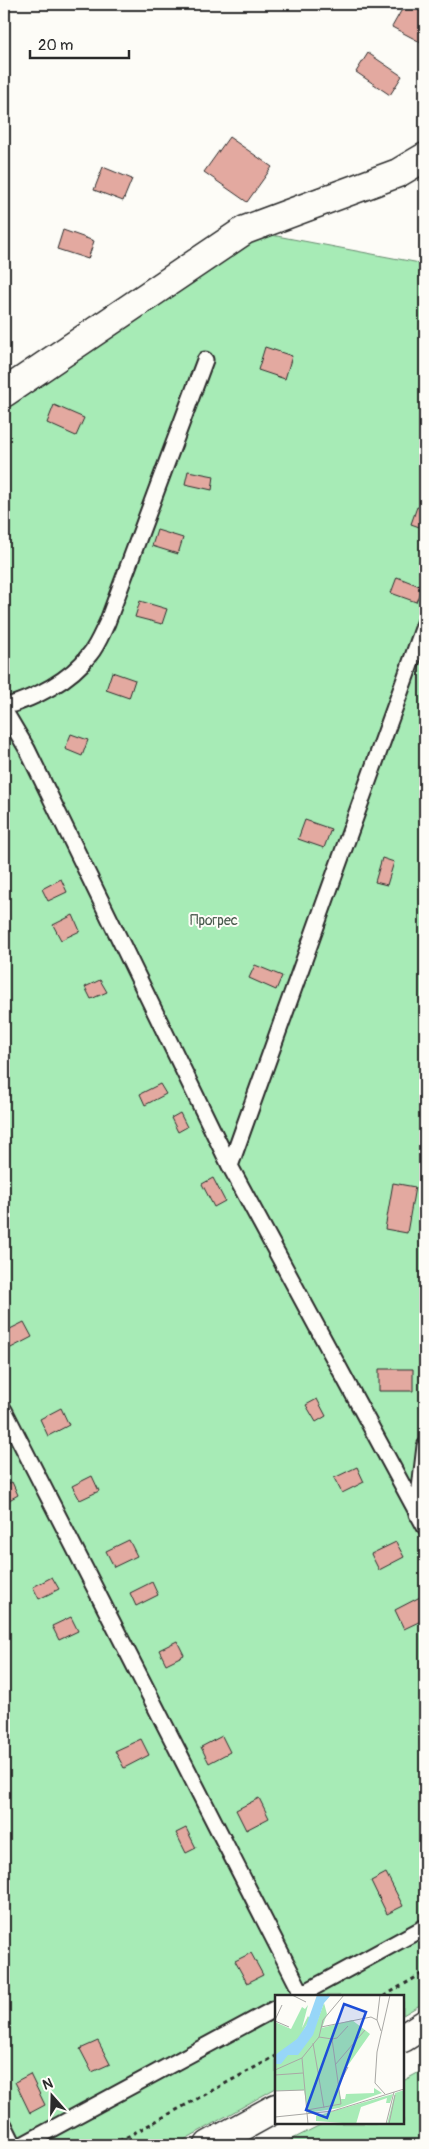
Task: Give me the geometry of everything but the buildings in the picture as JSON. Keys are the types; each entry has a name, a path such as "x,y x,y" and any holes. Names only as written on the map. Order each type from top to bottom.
{"street":[{"path":"4,393 244,230 398,172 425,157"},
{"path":"404,2037 425,2024"},
{"path":"209,2145 275,2109"}],"lane":[{"path":"205,360 107,623 91,654 68,677 20,702 4,708 27,749 230,1166 425,1527"},
{"path":"230,1166 425,624"},
{"path":"4,1410 300,1995 425,1927"},
{"path":"417,1514 425,1446"},
{"path":"22,2145 275,2009"},
{"path":"4,2125 14,2145"}],"path":[{"path":"386,1995 425,1972"},
{"path":"112,2145 275,2057"}],"green space":[{"name":"Прогрес","path":"245,230 425,264 425,1446 417,1514 425,1527 425,2002 404,2014 404,1995 275,1995 275,2089 175,2145 14,2145 4,2125 4,393"},
{"path":"425,2069 425,2145 281,2145 322,2124 404,2124 404,2080"}]}
